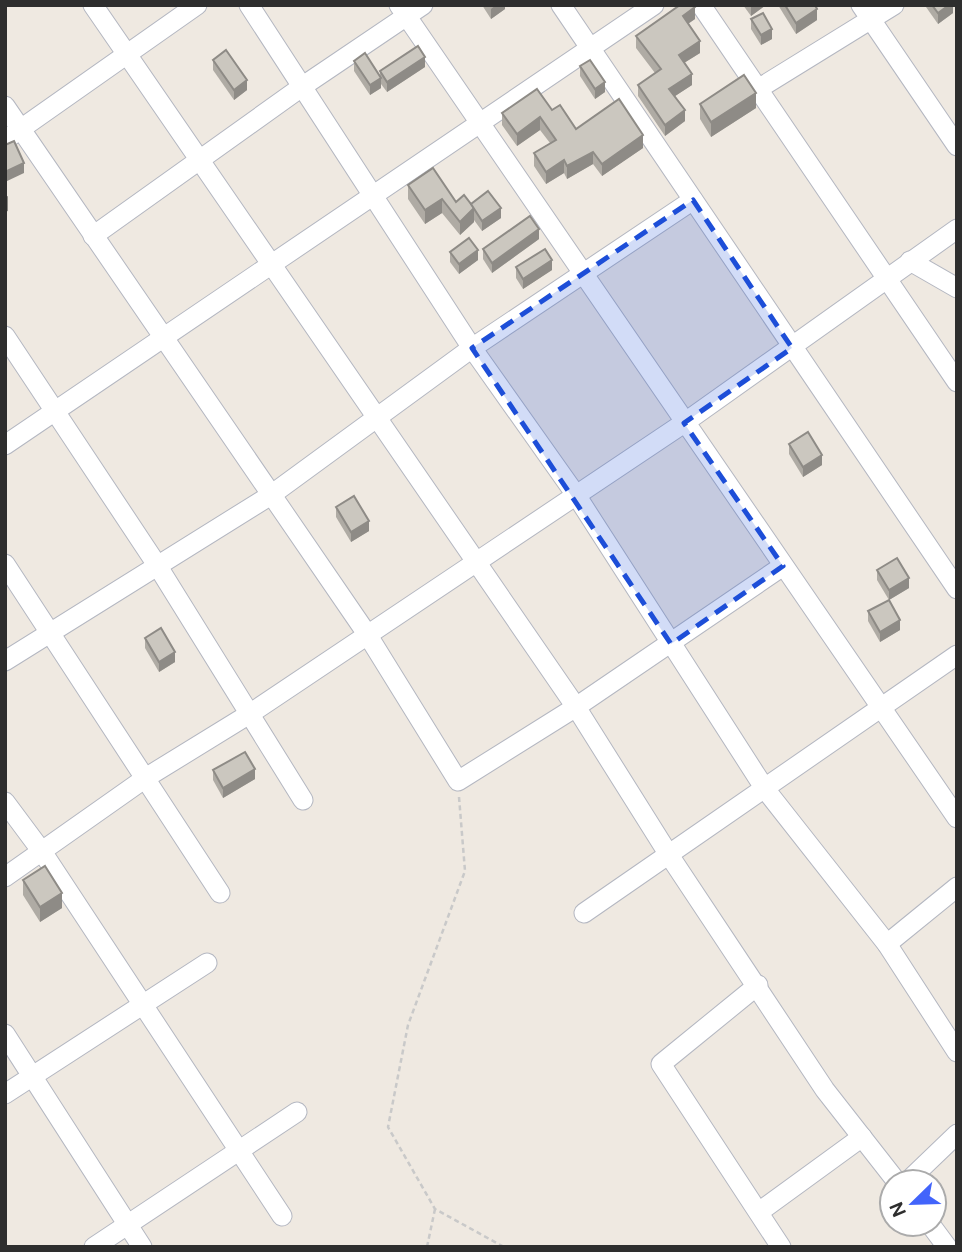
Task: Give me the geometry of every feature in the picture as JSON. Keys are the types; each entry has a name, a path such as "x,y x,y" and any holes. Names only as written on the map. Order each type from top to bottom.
{"street":[{"path":"93,5 270,267 576,707 669,855 758,985 825,1090 886,1168"},
{"path":"13,134 197,5"},
{"path":"249,5 472,348 576,495 765,789 887,944 957,1052"},
{"path":"561,5 957,589"},
{"path":"5,446 654,5"},
{"path":"701,5 957,382"},
{"path":"758,89 866,13 894,5"},
{"path":"93,236 410,9 480,125 957,818"},
{"path":"866,13 957,146"},
{"path":"5,106 13,134 93,236 367,634 458,780 576,707 783,566"},
{"path":"5,661 271,495 472,348 694,200"},
{"path":"5,877 147,778 251,713 684,423 957,229"},
{"path":"910,261 957,288"},
{"path":"5,335 157,565 303,800"},
{"path":"5,564 220,893"},
{"path":"584,913 957,655"},
{"path":"5,802 43,853 282,1216"},
{"path":"887,944 957,887"},
{"path":"5,1094 141,1003 207,963"},
{"path":"758,985 661,1064 781,1247"},
{"path":"5,1034 142,1247"},
{"path":"94,1247 297,1112"},
{"path":"922,1168 957,1134"},
{"path":"759,1212 862,1137"}],"path":[{"path":"458,780 465,871 408,1024 388,1127 435,1209 504,1247"},
{"path":"427,1247 435,1209"}],"highlighted area":[{"path":"693,200 792,348 684,423 783,566 671,644 472,348"}],"building":[{"path":"680,5 694,5 695,7 683,16 700,41 679,55 692,74 669,89 685,110 665,125 638,85 661,69 636,36"},
{"path":"785,5 815,5 817,9 796,23"},
{"path":"932,5 949,5 938,13"},
{"path":"763,13 772,29 761,35 751,19"},
{"path":"418,46 425,57 387,82 380,71"},
{"path":"226,50 247,80 234,90 213,60"},
{"path":"365,53 381,78 370,85 354,61"},
{"path":"590,60 605,82 595,89 580,66"},
{"path":"744,75 756,93 711,122 700,104"},
{"path":"537,89 552,110 560,105 576,129 619,99 643,135 602,164 593,152 567,166 564,160 546,172 534,153 556,140 540,117 517,134 502,113"},
{"path":"14,141 24,163 5,172 5,145"},
{"path":"433,168 456,202 464,195 474,208 460,222 442,199 425,210 408,185"},
{"path":"488,191 501,208 482,221 471,204"},
{"path":"530,216 539,229 492,263 483,249"},
{"path":"469,238 478,250 459,264 450,252"},
{"path":"545,249 552,260 523,279 516,267"},
{"path":"808,432 822,455 803,467 789,444"},
{"path":"354,496 369,521 351,532 336,507"},
{"path":"897,558 909,578 889,590 877,570"},
{"path":"889,600 900,620 880,632 868,611"},
{"path":"161,628 175,652 159,662 145,638"},
{"path":"245,752 255,769 223,788 213,770"},
{"path":"45,866 62,893 40,907 23,880"}]}
